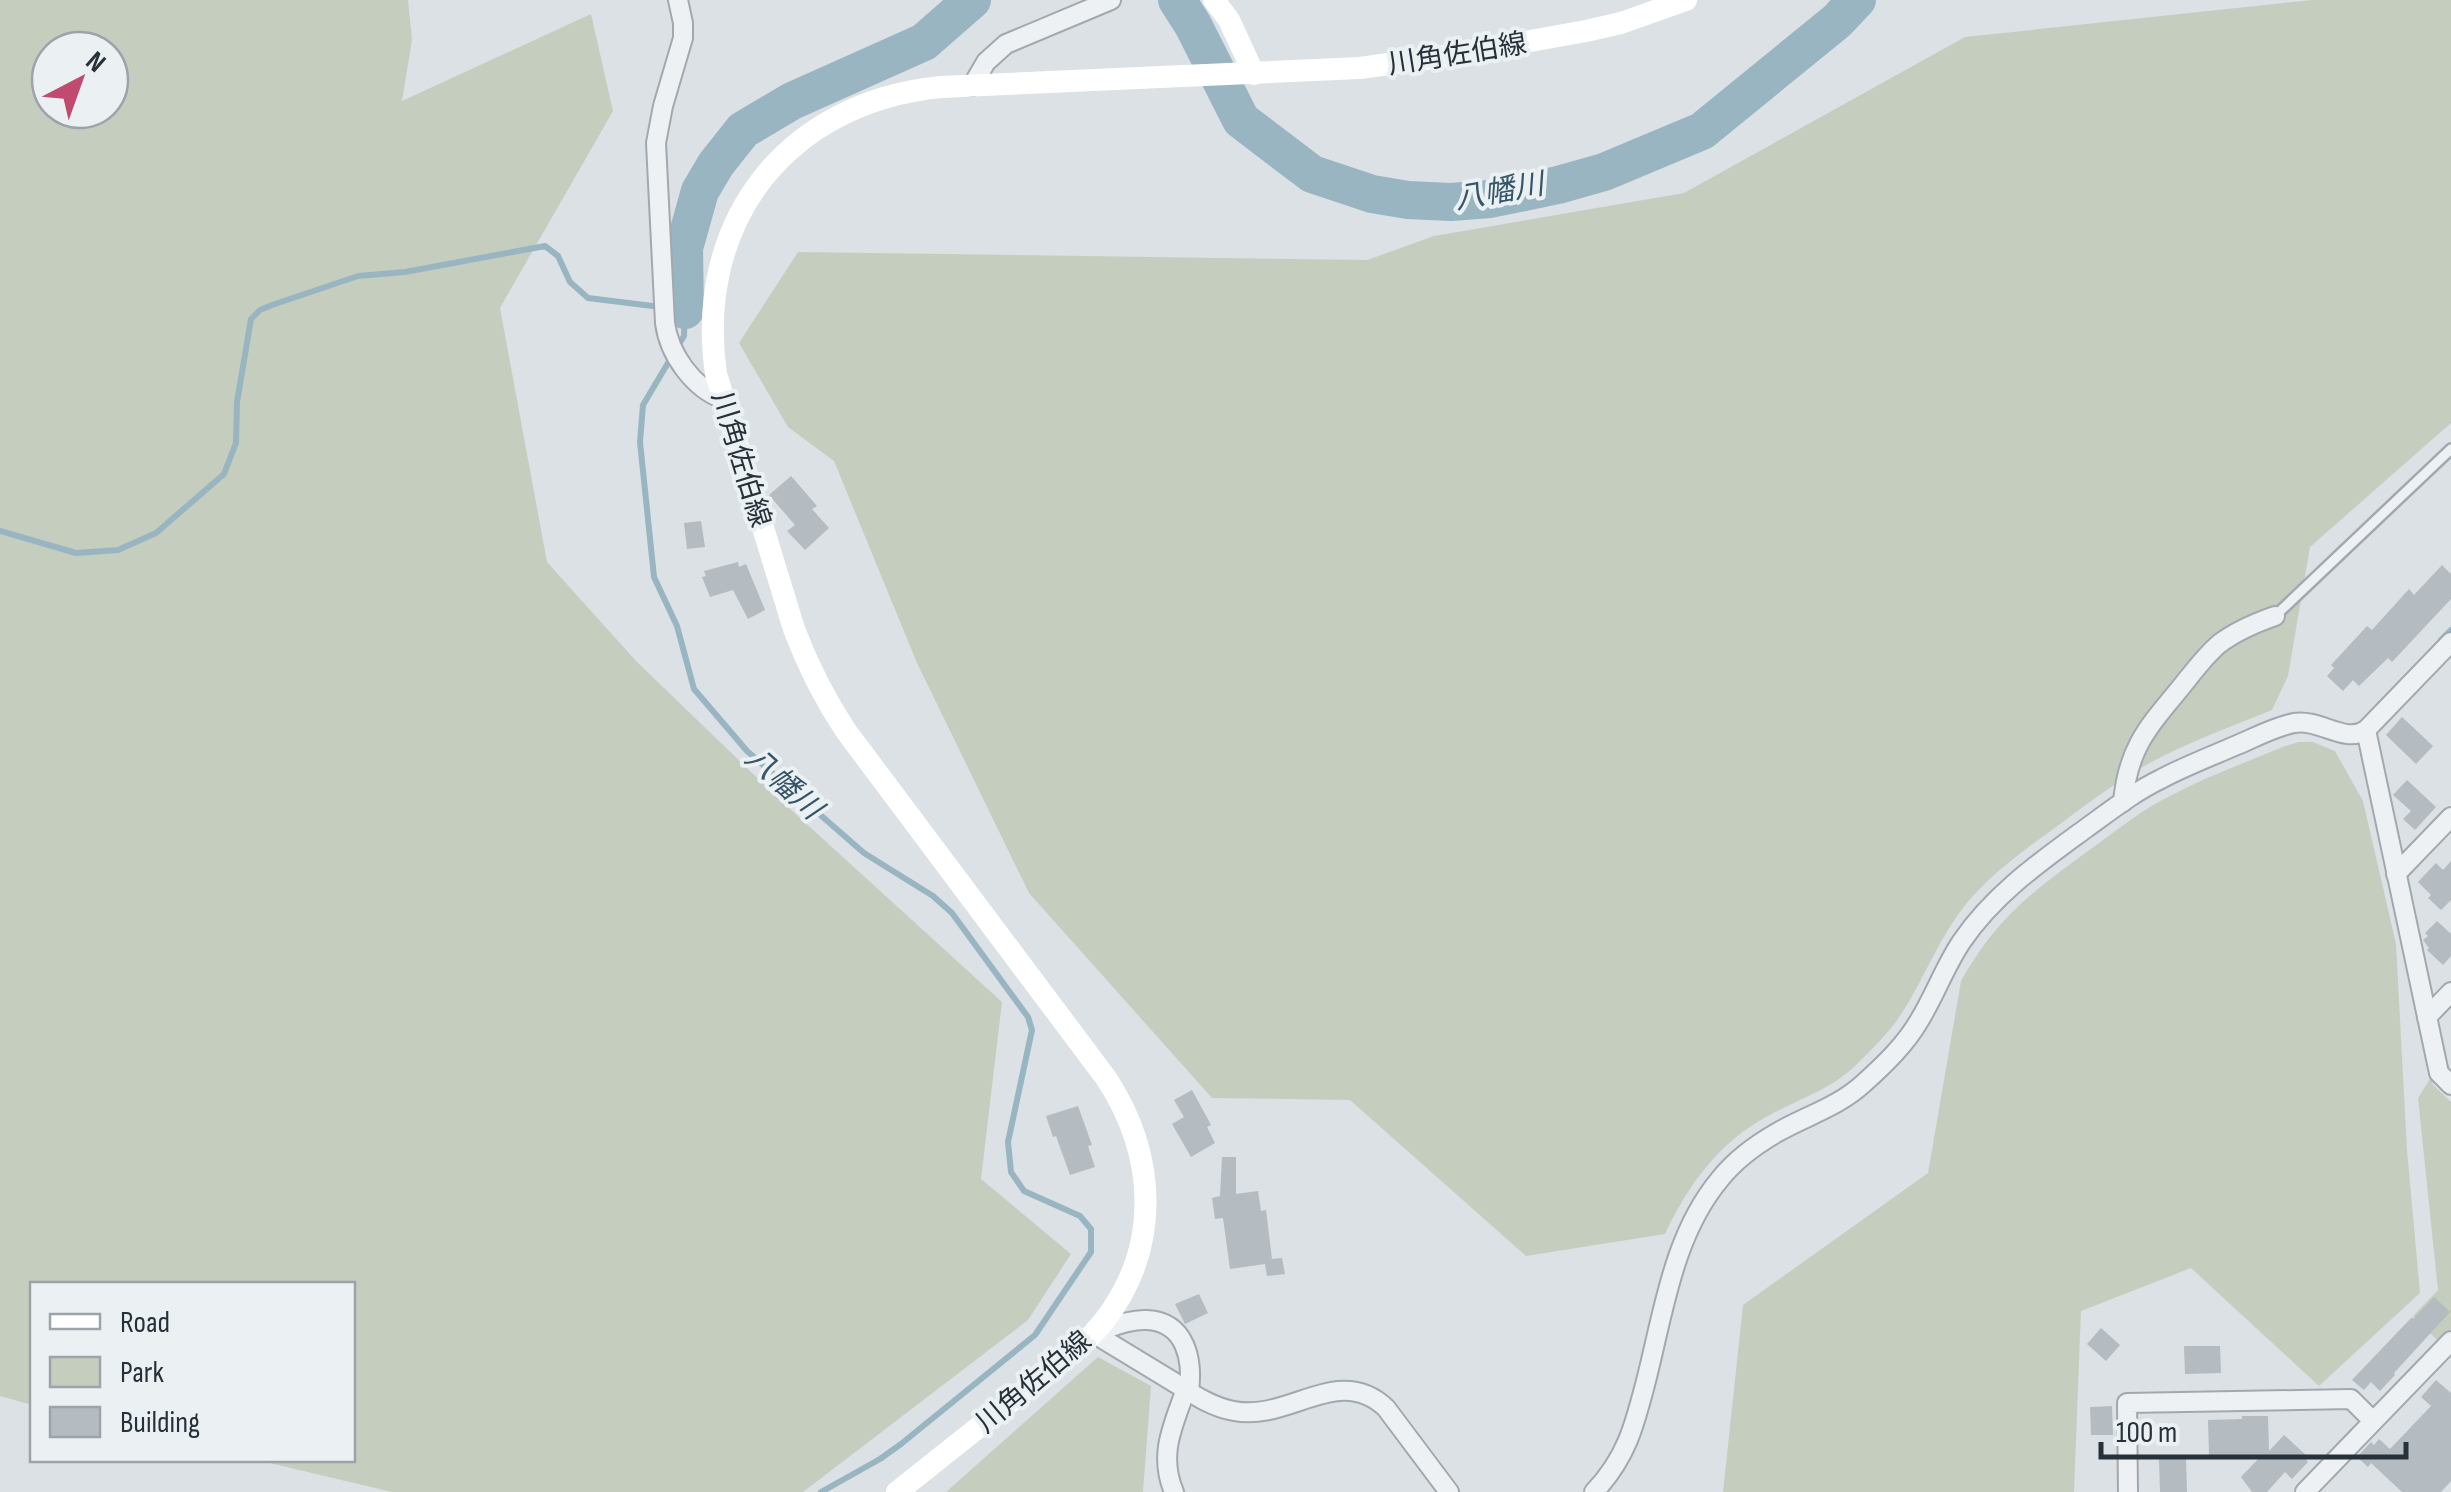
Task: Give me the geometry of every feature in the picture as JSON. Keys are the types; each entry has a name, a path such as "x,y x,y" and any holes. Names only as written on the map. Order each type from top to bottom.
{"main road":[{"path":"1214,0 1230,20 1252,74"},
{"name":"川角佐伯線","path":"897,1492 1070,1354 1093,1333 1117,1301 1142,1235 1146,1212 1143,1164 1129,1119 1106,1078 846,731 808,665 722,399 712,348 714,297 726,246 736,223 763,179 799,142 842,114 890,95 972,86 1360,68 1453,55 1622,22 1686,0"}],"street":[{"path":"678,0 684,22 683,38 656,144 666,332 698,386 722,399"},
{"path":"972,86 986,62 1006,44 1111,0"},
{"path":"2122,802 2125,779 2138,742 2160,712 2220,644 2275,616"},
{"path":"1594,1492 1629,1442 1683,1241 1713,1188 1738,1160 1778,1132 1835,1106 1896,1052 1917,1024 1961,942 2005,890 2122,802 2160,779 2297,722 2316,723 2350,736 2359,734 2451,642"},
{"path":"2366,730 2439,1073 2451,1085"},
{"path":"2396,874 2451,817"},
{"path":"2427,1017 2451,992"},
{"path":"1093,1333 1148,1320 1165,1324 1188,1348 1188,1390 1166,1454 1166,1470 1174,1492"},
{"path":"1093,1333 1217,1406 1251,1413 1286,1407 1333,1391 1358,1390 1374,1396 1449,1492"},
{"path":"2305,1492 2451,1341"},
{"path":"2128,1492 2127,1403 2351,1400 2374,1421"}],"lane":[{"path":"2275,616 2451,450"}],"green space":[{"path":"0,0 408,0 412,40 402,101 591,14 613,111 500,308 547,562 636,661 777,797 1002,1002 981,1179 1071,1254 1028,1320 803,1492 392,1492 265,1462 355,1462 355,1282 30,1282 30,1404 0,1396"},
{"path":"2312,0 2451,0 2451,423 2310,547 2288,676 2272,710 2146,765 2087,804 1996,874 1956,917 1909,1002 1878,1043 1834,1082 1768,1116 1734,1139 1695,1182 1665,1234 1526,1256 1350,1100 1212,1098 1029,893 917,663 834,461 788,427 739,343 798,252 1367,260 1434,236 1684,193 1965,37"},
{"path":"2299,742 2313,742 2335,751 2363,801 2396,944 2407,1150 2420,1293 2319,1386 2191,1268 2081,1311 2074,1492 1723,1492 1743,1305 1928,1173 1961,981 1990,938 2036,890 2152,806 2214,775"},
{"path":"2431,1077 2433,1085 2451,1102 2451,1329 2439,1342 2413,1316 2438,1290 2418,1098"},
{"path":"1098,1357 1151,1386 1143,1492 946,1492"}],"building":[{"path":"791,476 817,506 812,509 829,528 805,550 787,531 795,525 769,495"},
{"path":"701,521 705,547 687,549 684,523"},
{"path":"738,562 739,567 746,564 765,610 748,619 733,590 710,597 702,577 706,576 704,571"},
{"path":"2442,565 2451,574 2451,599 2392,662 2388,658 2359,686 2353,680 2343,691 2327,676 2334,668 2331,665 2367,626 2372,630 2409,589 2414,595"},
{"path":"2402,717 2433,746 2416,764 2386,735"},
{"path":"2407,780 2436,807 2415,830 2403,819 2411,811 2393,795"},
{"path":"2451,861 2451,900 2441,910 2418,882 2436,863 2443,870"},
{"path":"2437,921 2451,934 2451,956 2443,965 2427,950 2423,940"},
{"path":"1192,1090 1211,1125 1207,1127 1215,1143 1191,1157 1172,1124 1184,1117 1174,1100"},
{"path":"1078,1106 1092,1145 1088,1146 1095,1167 1070,1175 1046,1116"},
{"path":"1222,1157 1236,1157 1236,1194 1258,1191 1261,1211 1266,1210 1272,1259 1282,1258 1285,1274 1267,1276 1265,1264 1230,1269 1223,1218 1215,1219 1212,1198 1220,1196"},
{"path":"1199,1294 1208,1313 1185,1324 1175,1304"},
{"path":"2434,1297 2450,1312 2380,1391 2371,1382 2364,1390 2352,1380 2412,1317"},
{"path":"2101,1328 2120,1345 2106,1361 2087,1344"},
{"path":"2184,1346 2220,1346 2221,1373 2185,1374"},
{"path":"2436,1380 2451,1393 2451,1481 2441,1492 2402,1492 2371,1463 2368,1467 2357,1457 2379,1439 2390,1449 2431,1406 2421,1397"},
{"path":"2112,1406 2113,1435 2091,1435 2090,1407"},
{"path":"2268,1416 2269,1451 2284,1435 2307,1456 2308,1462 2292,1479 2285,1472 2267,1492 2252,1492 2241,1477 2261,1456 2209,1456 2208,1420"},
{"path":"2186,1458 2187,1492 2160,1492 2159,1459"}],"waterway":[{"name":"八幡川","path":"685,310 684,248 700,191 743,130 792,101 924,42 972,0"},
{"name":"八幡川","path":"1177,0 1241,120 1312,174 1372,194 1451,202 1490,199 1604,172 1702,131 1837,21 1857,0"},
{"name":"八幡川","path":"0,531 76,553 118,550 156,533 224,474 236,443 237,402 251,319 272,305 358,276 405,272 545,246 558,256 570,282 588,298 685,310 684,336 643,405 640,442 654,577 677,626 694,689 747,751 864,853 933,896 952,913 1028,1017 1032,1030 1008,1142 1011,1172 1024,1191 1080,1216 1091,1229 1091,1252 1035,1335 901,1444 821,1492"},
{"path":"2441,640 2451,630"}]}
